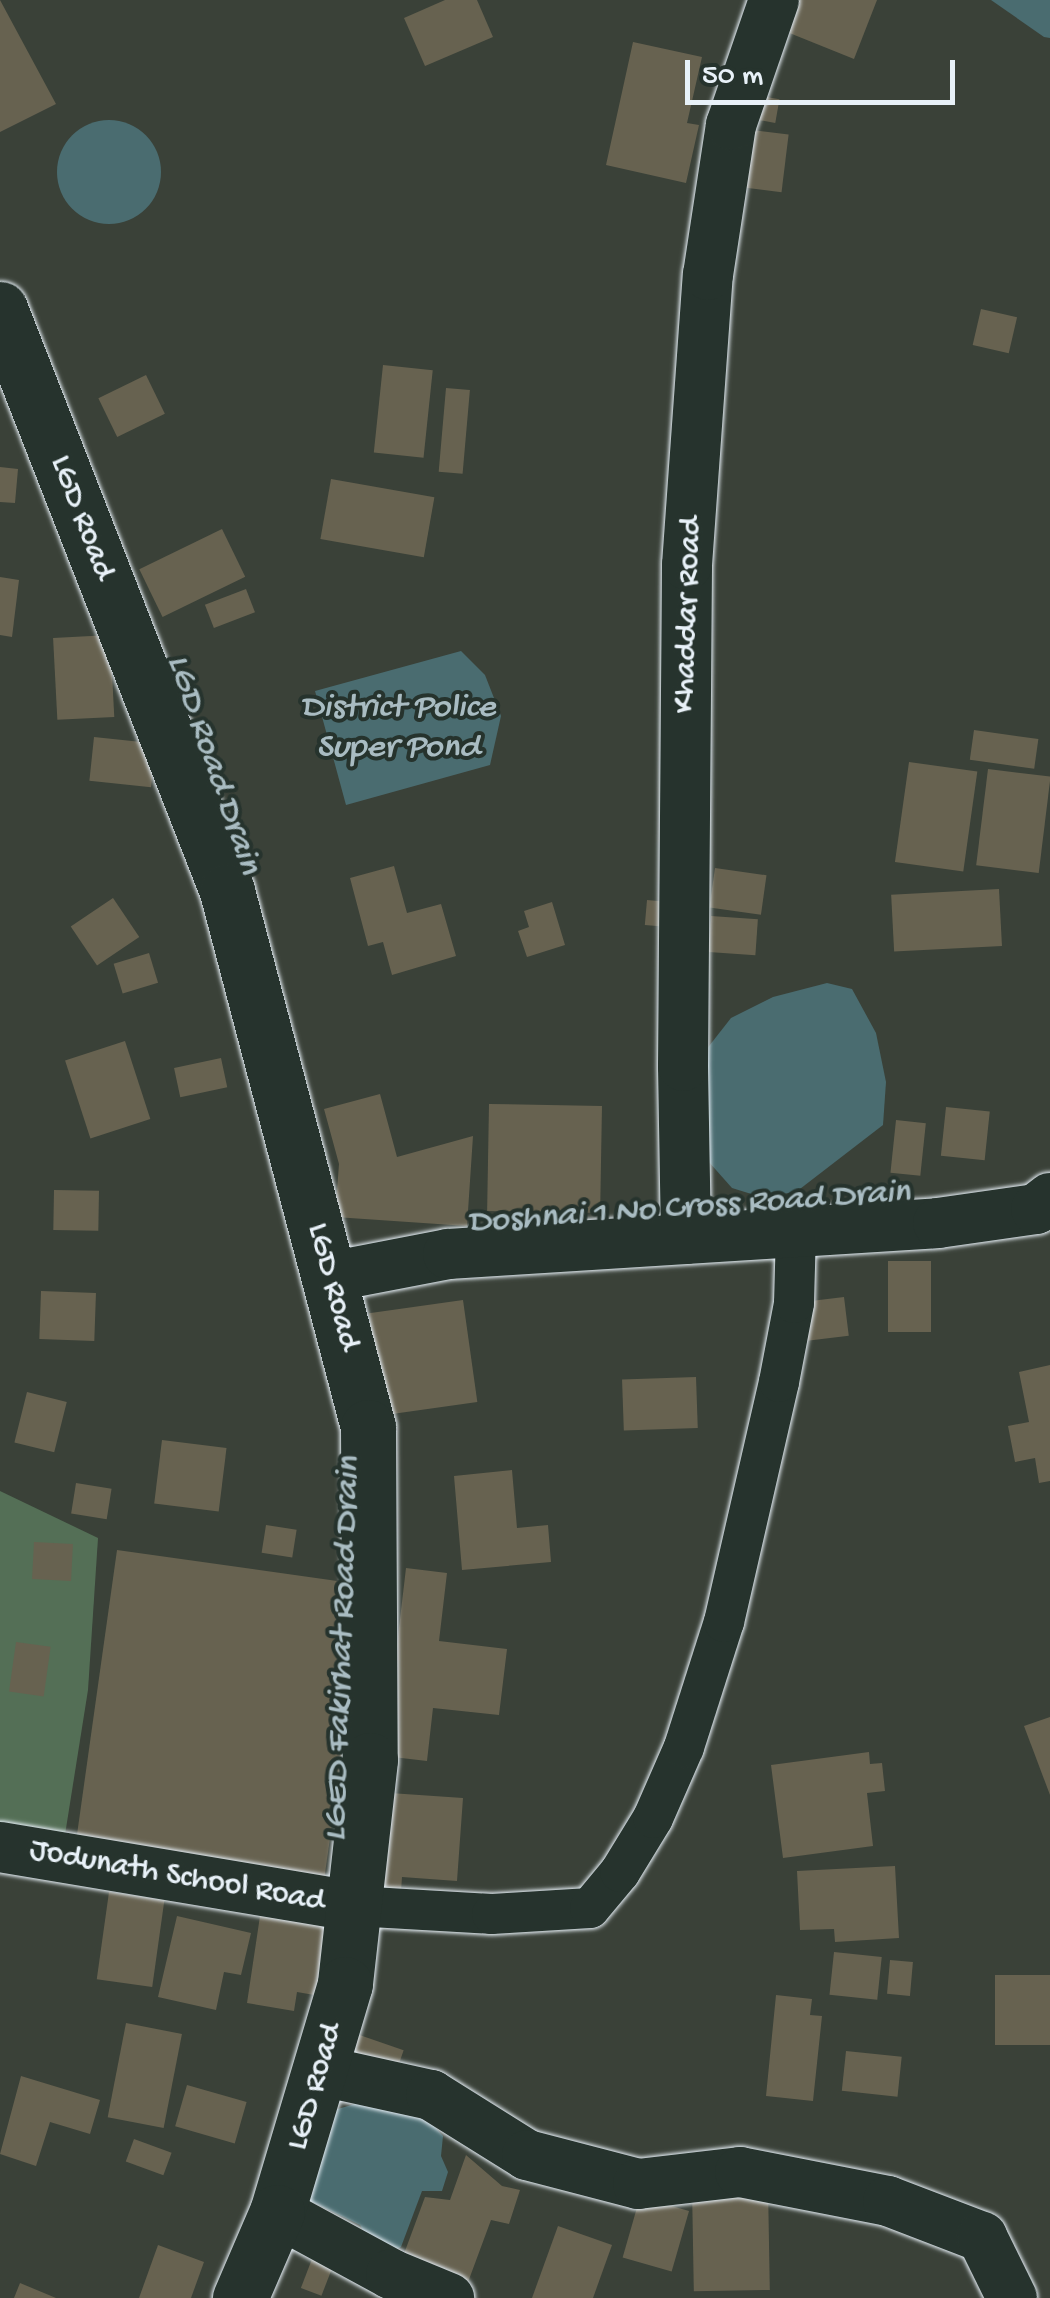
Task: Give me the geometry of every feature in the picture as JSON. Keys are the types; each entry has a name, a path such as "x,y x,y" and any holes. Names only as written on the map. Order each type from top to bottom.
{"main road":[{"name":"LGD Road","path":"0,309 226,890 368,1427 370,1760 346,1984 278,2212 240,2298"}],"street":[{"name":"Khaddar Road","path":"686,1239 683,1046 687,565 704,333 730,126 774,0"},
{"path":"329,1277 448,1254 938,1222 1036,1209 1050,1198"},
{"path":"354,1906 492,1914 590,1908 620,1872 652,1818 684,1747 724,1622 794,1303 796,1232"},
{"name":"Jodunath School Road","path":"0,1847 354,1906"},
{"path":"322,2071 387,2089 431,2096 527,2155 638,2184 740,2172 888,2200 982,2237 1012,2298"},
{"path":"278,2212 391,2274 449,2298"}],"green space":[{"path":"0,1491 98,1538 88,1690 64,1841 0,1825"}],"water":[{"path":"991,0 1050,0 1050,38 1044,37"},
{"path":"109,120 129,124 146,135 157,152 161,172 157,192 146,209 129,220 109,224 89,220 72,209 61,192 57,172 61,152 72,135 89,124"},
{"name":"District Police Super Pond","path":"461,651 485,675 501,716 490,765 346,805 315,691"},
{"path":"827,983 852,989 876,1033 886,1082 883,1125 796,1192 761,1197 732,1188 700,1152 702,1055 731,1018 773,997"},
{"path":"382,2096 432,2124 443,2136 441,2156 448,2172 442,2191 422,2191 401,2247 387,2255 375,2252 360,2225 306,2199 331,2111"}],"building":[{"path":"0,0 56,104 0,132"},
{"path":"445,0 477,0 493,37 425,66 404,18"},
{"path":"793,0 877,0 854,59 782,30"},
{"path":"633,42 702,57 687,123 699,125 686,183 606,165"},
{"path":"744,93 779,99 775,123 740,117"},
{"path":"735,128 789,135 782,192 728,186"},
{"path":"981,309 1017,317 1009,353 973,345"},
{"path":"383,365 433,370 424,458 374,453"},
{"path":"146,375 165,414 117,437 98,398"},
{"path":"446,388 470,390 463,474 439,472"},
{"path":"0,467 18,469 15,503 0,502"},
{"path":"331,479 434,497 424,557 320,539"},
{"path":"222,529 245,577 163,617 139,569"},
{"path":"0,577 19,580 12,637 0,635"},
{"path":"246,589 255,612 214,628 205,605"},
{"path":"110,635 114,717 57,720 53,638"},
{"path":"974,730 1038,739 1034,769 970,760"},
{"path":"94,737 156,743 151,787 89,781"},
{"path":"909,762 977,772 963,872 895,862"},
{"path":"988,769 1050,777 1039,873 976,865"},
{"path":"394,866 407,913 441,904 456,956 392,975 383,942 368,946 350,878"},
{"path":"715,868 766,875 761,915 709,908"},
{"path":"999,889 1002,946 894,952 891,895"},
{"path":"113,898 139,937 97,965 71,927"},
{"path":"647,900 683,903 681,928 645,925"},
{"path":"552,902 565,945 527,957 518,931 529,927 524,911"},
{"path":"711,916 758,919 755,955 708,952"},
{"path":"149,953 158,983 123,993 114,964"},
{"path":"125,1041 150,1119 90,1138 65,1060"},
{"path":"221,1058 227,1087 180,1097 174,1068"},
{"path":"380,1094 397,1157 473,1136 467,1226 335,1217 339,1164 324,1109"},
{"path":"489,1104 602,1106 600,1213 487,1211"},
{"path":"946,1107 990,1112 985,1160 941,1156"},
{"path":"896,1120 926,1123 920,1176 890,1173"},
{"path":"54,1190 99,1191 98,1231 53,1230"},
{"path":"888,1261 931,1261 931,1332 888,1332"},
{"path":"41,1291 96,1293 94,1341 39,1339"},
{"path":"844,1297 849,1336 799,1342 794,1303"},
{"path":"463,1300 477,1402 383,1415 369,1313"},
{"path":"1050,1365 1050,1481 1039,1483 1035,1458 1015,1462 1008,1426 1029,1422 1019,1372"},
{"path":"696,1377 698,1428 624,1431 622,1380"},
{"path":"27,1392 67,1402 54,1452 14,1442"},
{"path":"162,1440 227,1448 219,1511 154,1504"},
{"path":"512,1470 517,1528 548,1525 551,1562 462,1570 454,1476"},
{"path":"76,1483 112,1489 107,1519 71,1514"},
{"path":"266,1525 297,1530 292,1558 262,1553"},
{"path":"34,1542 73,1544 71,1581 32,1579"},
{"path":"117,1550 366,1585 325,1877 76,1842"},
{"path":"406,1568 447,1573 439,1641 507,1649 499,1715 433,1708 427,1761 384,1756"},
{"path":"16,1642 51,1647 44,1696 9,1692"},
{"path":"1050,1717 1050,1795 1024,1726"},
{"path":"869,1752 870,1764 882,1763 885,1791 867,1793 873,1846 783,1858 771,1765"},
{"path":"390,1793 463,1798 457,1881 402,1877 399,1919 363,1917"},
{"path":"895,1866 899,1938 835,1942 834,1929 800,1930 797,1871"},
{"path":"109,1892 164,1900 152,1987 97,1979"},
{"path":"177,1916 251,1933 241,1975 224,1972 216,2010 158,1997"},
{"path":"260,1916 330,1926 320,1996 297,1992 294,2011 247,2003"},
{"path":"834,1952 882,1957 877,2000 830,1995"},
{"path":"890,1960 913,1962 910,1996 887,1994"},
{"path":"995,1975 1050,1975 1050,2045 995,2045"},
{"path":"776,1995 812,1999 810,2015 822,2016 813,2101 766,2096"},
{"path":"126,2023 182,2034 164,2128 108,2117"},
{"path":"345,2030 404,2050 393,2081 334,2061"},
{"path":"846,2051 902,2057 898,2097 842,2091"},
{"path":"21,2076 100,2100 90,2134 50,2122 36,2166 0,2154"},
{"path":"187,2085 247,2102 235,2143 175,2126"},
{"path":"134,2139 172,2153 163,2175 126,2162"},
{"path":"466,2155 502,2186 520,2190 509,2224 491,2220 464,2293 398,2270 425,2197 450,2200"},
{"path":"768,2186 770,2290 694,2291 692,2187"},
{"path":"640,2197 689,2211 672,2272 623,2258"},
{"path":"558,2226 612,2245 593,2298 532,2298"},
{"path":"158,2245 204,2262 191,2298 139,2298"},
{"path":"312,2259 333,2267 321,2296 301,2288"},
{"path":"20,2283 56,2298 14,2298"}],"water label":[{"name":"LGD Road Drain","path":"212,765"},
{"name":"Doshnai 1 No Cross Road Drain","path":"689,1209"},
{"name":"LGED Fakirhat Road Drain","path":"344,1649"}]}
